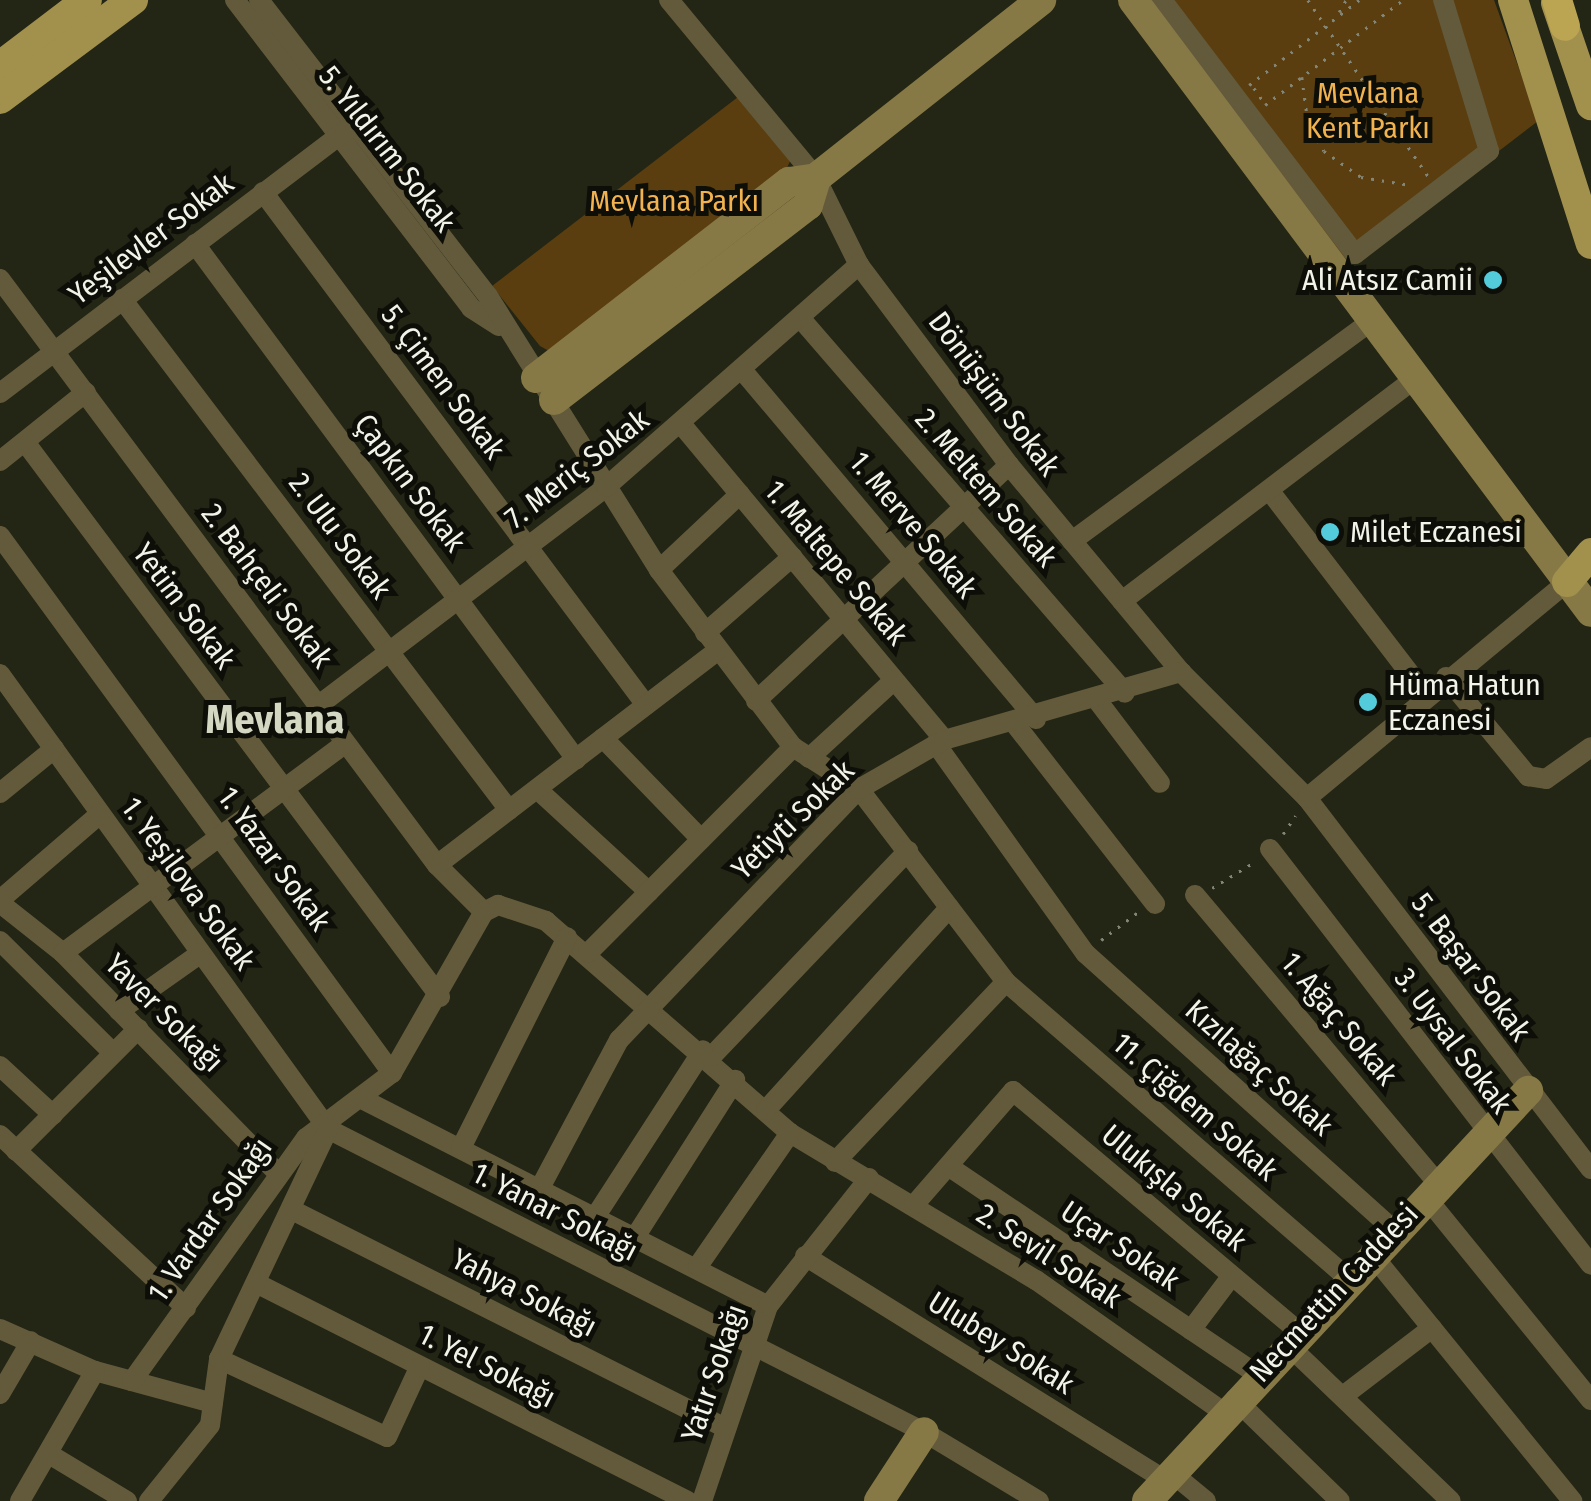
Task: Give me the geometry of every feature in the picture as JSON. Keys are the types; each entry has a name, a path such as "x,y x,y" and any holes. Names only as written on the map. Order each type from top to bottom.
{"main road":[{"path":"0,66 86,0"},
{"path":"0,99 133,0"},
{"path":"545,389 789,182 816,178 1040,0"},
{"path":"1133,0 1591,612"},
{"path":"1513,0 1591,244"},
{"path":"1559,9 1591,104"},
{"path":"1567,582 1591,553"},
{"name":"Necmettin Caddesi","path":"1162,1485 1291,1336 1528,1091"},
{"path":"879,1501 924,1432"}],"street":[{"name":"5. Yıldırım Sokak","path":"235,0 488,296 499,326 545,389 659,570 756,701 801,752 860,789"},
{"name":"5. Yıldırım Sokak","path":"259,0 346,130"},
{"name":"Dönüşüm Sokak","path":"669,0 816,178 859,265 1009,465 1181,672 1306,798"},
{"path":"1162,0 1355,254 1489,152 1443,0"},
{"name":"Yeşilevler Sokak","path":"0,393 346,130"},
{"name":"5. Çimen Sokak","path":"263,192 646,706"},
{"name":"Çapkın Sokak","path":"195,244 576,759"},
{"name":"7. Meriç Sokak","path":"318,705 606,487 802,320 859,265"},
{"name":"2. Bahçeli Sokak","path":"0,279 437,865 484,912"},
{"name":"2. Ulu Sokak","path":"122,298 509,810"},
{"name":"2. Meltem Sokak","path":"802,320 1126,694"},
{"path":"1072,541 1372,321"},
{"name":"1. Merve Sokak","path":"743,371 1036,719"},
{"path":"1122,602 1416,379"},
{"path":"0,461 86,392"},
{"name":"1. Maltepe Sokak","path":"682,425 894,680 1086,953"},
{"name":"Yetim Sokak","path":"24,442 440,997"},
{"path":"756,701 1009,465"},
{"path":"1269,490 1425,693"},
{"path":"659,570 740,494"},
{"name":"1. Yazar Sokak","path":"0,536 392,1072"},
{"path":"437,865 646,706 792,557"},
{"path":"1306,798 1425,693 1567,582"},
{"name":"Yetiyti Sokak","path":"541,1186 619,1040 860,789 940,742 1126,694 1181,672"},
{"name":"1. Yeşilova Sokak","path":"0,674 328,1129"},
{"path":"1446,676 1528,776 1546,779 1591,747"},
{"path":"588,953 702,839 801,752 894,680"},
{"path":"1097,700 1160,783"},
{"path":"1015,724 1155,904"},
{"path":"603,738 702,839"},
{"path":"63,953 346,743"},
{"path":"0,793 54,749"},
{"path":"537,789 648,892"},
{"name":"11. Çiğdem Sokak","path":"860,789 1006,982 1346,1278"},
{"name":"5. Başar Sokak","path":"1306,798 1528,1091 1584,1145 1591,1169"},
{"path":"0,901 100,814"},
{"name":"3. Uysal Sokak","path":"1270,849 1485,1134 1591,1266"},
{"path":"597,1214 707,1053 908,851"},
{"name":"1. Ağaç Sokak","path":"1195,894 1431,1189 1591,1400"},
{"name":"Yaver Sokağı","path":"0,901 63,953 278,1173"},
{"path":"766,1110 949,908"},
{"path":"484,912 524,910 567,936 707,1053 790,1133 835,1162 1006,982"},
{"name":"1. Vardar Sokağı","path":"132,1381 306,1138 328,1129 392,1072 440,997 484,912"},
{"path":"461,1148 567,936"},
{"path":"0,941 113,1052"},
{"path":"119,1011 200,953"},
{"name":"Kızılağaç Sokak","path":"1086,953 1392,1228"},
{"path":"16,1151 138,1029"},
{"path":"0,1066 52,1114"},
{"path":"636,1234 736,1080"},
{"name":"Ulukışla Sokak","path":"951,1168 1013,1091 1231,1277 1291,1336 1343,1396 1451,1501"},
{"path":"364,1100 597,1214 768,1306"},
{"path":"150,1501 197,1447 213,1403 219,1359 296,1212 328,1129"},
{"name":"1. Yanar Sokağı","path":"328,1129 924,1432 1039,1501"},
{"path":"698,1266 790,1133"},
{"path":"0,1135 186,1308"},
{"name":"2. Sevil Sokak","path":"835,1162 914,1205 1228,1405 1340,1501"},
{"path":"914,1205 951,1168"},
{"name":"Uçar Sokak","path":"951,1168 1256,1374"},
{"name":"Yatır Sokağı","path":"702,1501 768,1306 869,1178"},
{"name":"Yahya Sokağı","path":"296,1212 725,1428"},
{"path":"1370,1252 1572,1501"},
{"name":"Ulubey Sokak","path":"806,1256 1162,1485 1206,1501"},
{"path":"1190,1330 1231,1277"},
{"name":"1. Yel Sokağı","path":"260,1285 687,1501"},
{"path":"0,1328 95,1371 213,1403"},
{"path":"1343,1396 1432,1328"},
{"path":"0,1394 31,1342"},
{"path":"219,1359 387,1437 420,1366"},
{"path":"20,1501 95,1371"},
{"path":"49,1454 127,1501"}],"path":[{"path":"1302,77 1308,122 1336,162 1374,182 1434,184 1308,0"},
{"path":"1337,17 1346,0"},
{"path":"1234,96 1358,0"},
{"path":"1250,117 1403,0"}],"green space":[{"name":"Mevlana Kent Parkı","path":"1146,0 1494,0 1538,121 1349,266"},
{"name":"Mevlana Parkı","path":"738,97 791,159 787,168 549,351 540,346 492,286"}],"place":[{"name":"Ali Atsız Camii","path":"1493,280"},
{"name":"Milet Eczanesi","path":"1330,532"},
{"name":"Hüma Hatun Eczanesi","path":"1368,702"}],"district":[{"name":"Mevlana","path":"275,720"}]}
